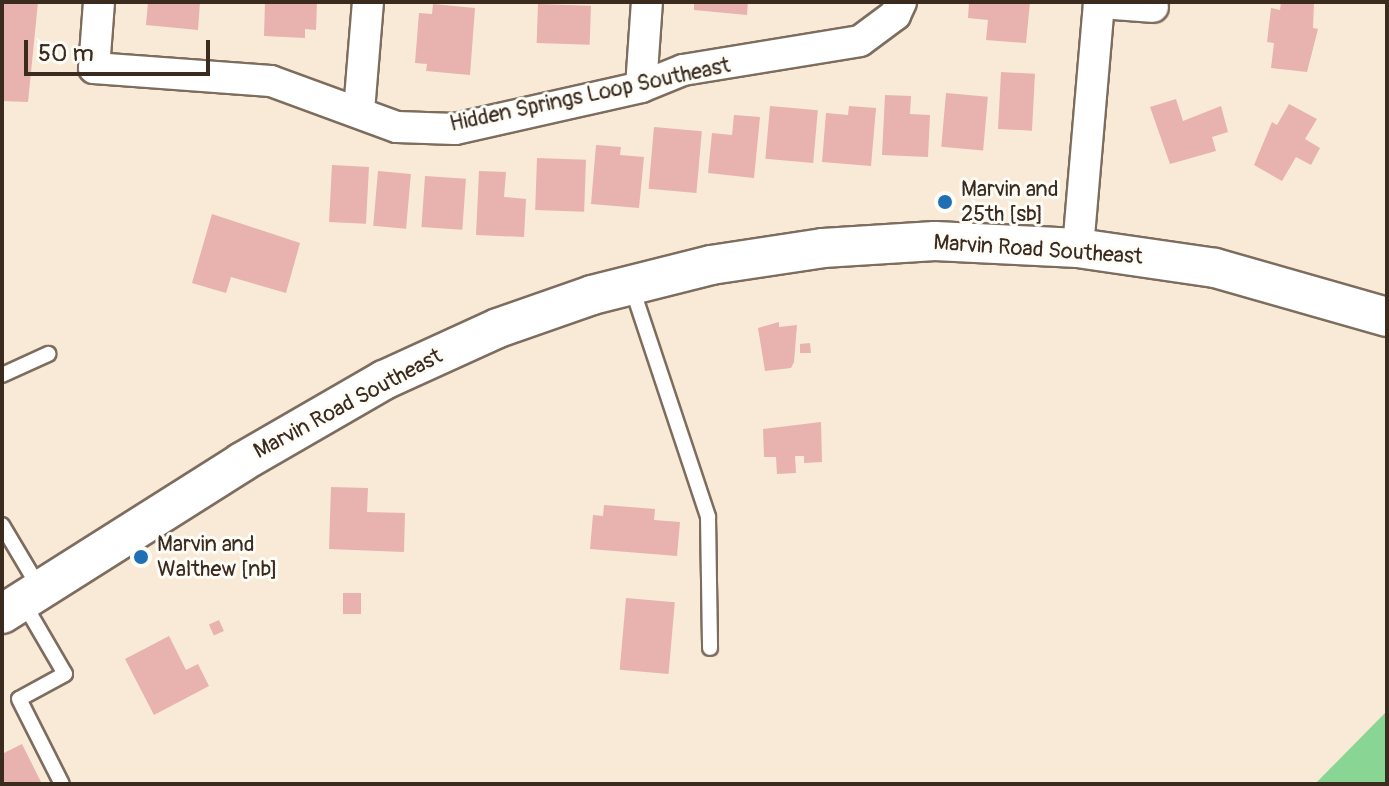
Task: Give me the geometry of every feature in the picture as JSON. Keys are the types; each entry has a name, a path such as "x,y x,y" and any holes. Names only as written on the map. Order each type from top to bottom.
{"street":[{"name":"Hidden Springs Loop Southeast","path":"99,2 94,68 271,81 397,127 455,129 641,87 683,70 860,41 895,15 901,2"},
{"path":"359,111 368,2"},
{"path":"641,87 647,2"},
{"path":"1078,248 1099,2 1153,7"},
{"name":"Marvin Road Southeast","path":"22,601 384,380 498,328 631,284 823,248 935,241 1078,248 1215,268 1387,317"}],"lane":[{"path":"631,284 708,517 710,648"},
{"path":"2,375 48,354"},
{"path":"2,525 22,601 65,674 19,699 62,784"}],"green space":[{"path":"1387,711 1387,784 1315,784"}],"building":[{"path":"2,2 38,2 28,102 2,101"},
{"path":"148,2 200,2 198,30 146,25"},
{"path":"265,2 317,2 316,30 305,29 305,38 264,36"},
{"path":"694,2 748,2 747,15 694,10"},
{"path":"969,2 1030,2 1026,43 986,40 988,20 968,18"},
{"path":"1281,2 1314,2 1313,28 1318,29 1307,72 1271,68 1274,43 1267,42 1271,8 1280,10"},
{"path":"433,4 475,8 470,75 426,71 427,64 415,63 419,13 432,14"},
{"path":"538,4 591,6 590,45 537,43"},
{"path":"1001,72 1035,74 1032,131 998,129"},
{"path":"946,93 988,97 983,150 941,147"},
{"path":"885,95 911,96 910,114 930,115 928,157 882,155"},
{"path":"1176,99 1183,121 1221,106 1228,132 1212,137 1216,151 1170,164 1150,107"},
{"path":"1289,104 1317,119 1305,139 1320,148 1311,165 1296,157 1282,181 1254,165 1272,122 1277,125"},
{"path":"770,106 818,110 813,163 765,159"},
{"path":"849,106 876,108 871,166 822,162 826,113 848,115"},
{"path":"734,115 760,117 754,178 708,173 712,133 732,135"},
{"path":"654,127 702,131 696,193 649,189"},
{"path":"596,145 621,147 620,155 644,157 639,208 591,204"},
{"path":"537,158 586,160 584,212 535,210"},
{"path":"332,165 369,167 366,224 329,222"},
{"path":"378,171 411,174 406,229 373,226"},
{"path":"479,171 506,172 504,197 526,199 524,237 476,235"},
{"path":"425,176 466,179 462,230 421,227"},
{"path":"212,214 300,243 286,293 231,277 226,293 192,283"},
{"path":"779,322 779,327 797,325 794,362 791,368 765,371 758,328"},
{"path":"810,343 811,353 800,353 800,344"},
{"path":"821,422 822,462 804,463 804,456 795,456 796,473 777,474 776,457 764,457 763,429"},
{"path":"331,487 368,488 367,512 405,513 404,552 329,549"},
{"path":"604,505 655,509 654,520 680,522 677,556 590,549 593,515 603,516"},
{"path":"343,593 361,593 361,614 343,614"},
{"path":"626,598 675,602 669,674 620,670"},
{"path":"219,620 224,631 214,635 209,624"},
{"path":"169,636 186,670 198,664 209,686 154,715 125,659"},
{"path":"22,744 42,784 2,784 2,754"}],"place":[{"name":"Marvin and 25th [sb]","path":"945,202"},
{"name":"Marvin and Walthew [nb]","path":"141,557"}]}
